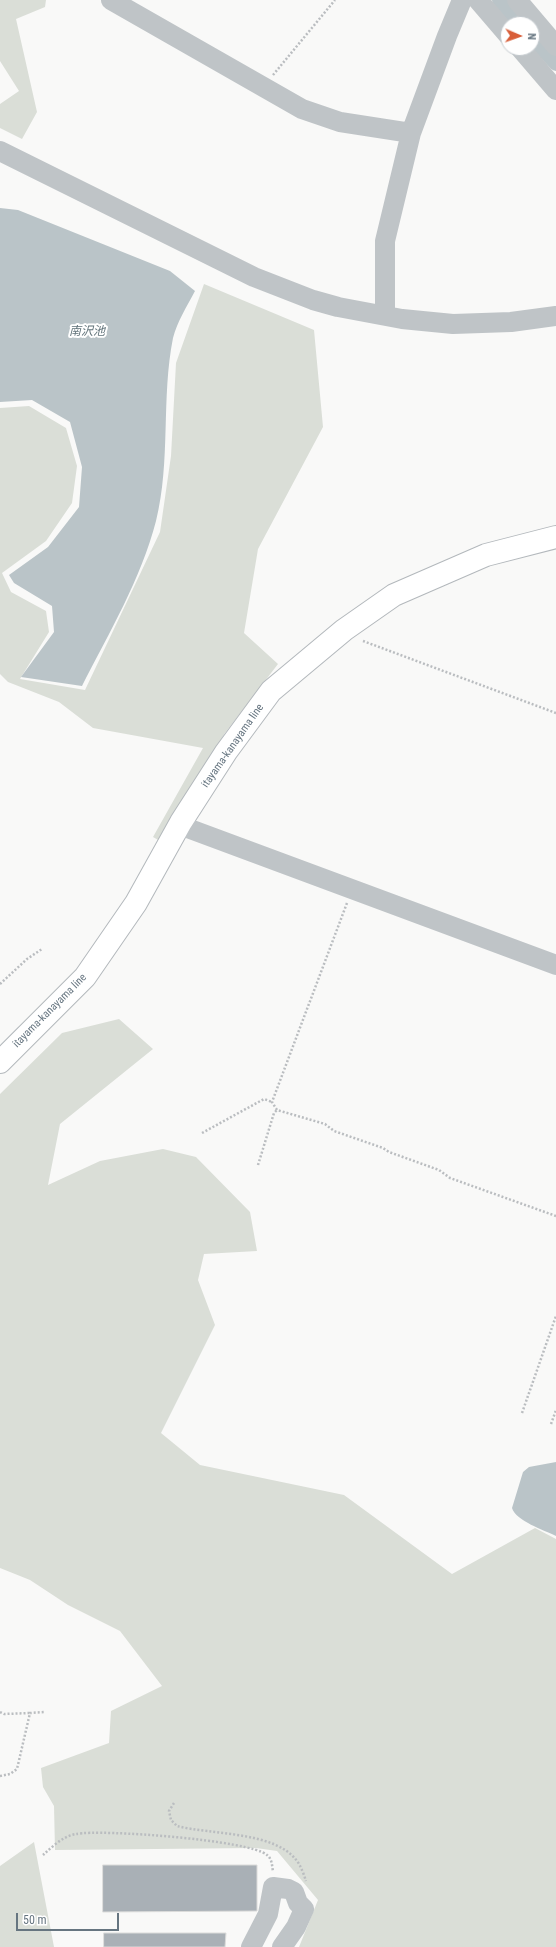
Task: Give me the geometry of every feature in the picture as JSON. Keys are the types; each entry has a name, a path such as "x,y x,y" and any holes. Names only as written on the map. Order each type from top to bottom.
{"main road":[{"name":"itayama-kanayama line","path":"0,1062 85,977 136,903 182,822 226,752 271,691 344,630 394,595 486,555 556,537"}],"street":[{"path":"111,0 302,109 328,118 366,127 411,133"},
{"path":"385,315 385,242 411,133 462,0"},
{"path":"478,0 500,26"},
{"path":"517,0 556,46"},
{"path":"527,56 556,90"},
{"path":"0,151 254,277 338,308 428,322 472,324 511,322 556,316"},
{"path":"182,822 190,829 556,965"},
{"path":"251,1947 268,1914 272,1887 288,1889 294,1892 298,1903 304,1909 296,1927 282,1947"}],"path":[{"path":"264,88 335,0"},
{"path":"364,641 556,713"},
{"path":"272,1102 352,889"},
{"path":"0,984 27,959 42,949"},
{"path":"202,1133 264,1099 272,1102 277,1110 325,1124 334,1131 439,1170 450,1178 556,1216"},
{"path":"258,1165 274,1114 277,1110"},
{"path":"522,1413 556,1316"},
{"path":"551,1424 556,1410"},
{"path":"0,1712 4,1714 44,1712"},
{"path":"0,1776 10,1774 17,1769 30,1712"},
{"path":"174,1803 168,1811 171,1820 177,1826 256,1839 274,1845 288,1852 298,1861 307,1882"},
{"path":"43,1855 65,1838 76,1834 124,1834 203,1840 242,1846 266,1854 272,1861 272,1887"}],"shaded area":[{"path":"0,0 46,0 45,7 16,19 37,112 22,139 0,128 0,104 19,91 0,61"},
{"path":"204,284 314,330 323,427 258,549 244,633 278,664 225,733 160,841 153,837 203,748 93,728 59,702 8,682 0,674 0,408 29,406 66,428 77,466 72,503 46,541 2,573 11,592 46,611 49,632 20,679 85,690 160,532 171,456 176,363"},
{"path":"119,1019 153,1049 60,1124 48,1185 100,1161 163,1149 196,1157 250,1212 257,1251 204,1254 198,1280 215,1325 161,1433 200,1465 344,1495 452,1574 535,1528 556,1539 556,1947 299,1947 318,1900 277,1851 256,1848 55,1850 54,1806 43,1787 41,1768 109,1743 111,1711 162,1686 120,1631 68,1605 30,1580 0,1568 0,1094 62,1033"},
{"path":"34,1842 54,1947 0,1947 0,1866"}],"water":[{"name":"南沢池","path":"0,208 18,210 170,271 195,291 180,320 173,338 167,383 165,453 161,498 150,543 124,605 82,686 21,677 54,632 52,606 14,583 9,575 48,547 79,507 82,467 70,422 32,400 0,402"},
{"path":"556,1462 556,1536 525,1521 515,1513 512,1508 523,1472 529,1467"}],"building":[{"path":"103,1865 257,1865 257,1911 103,1912"},
{"path":"104,1933 226,1933 225,1947 104,1947"}],"waterway":[{"path":"499,0 512,16"},
{"path":"540,47 556,64"}]}
